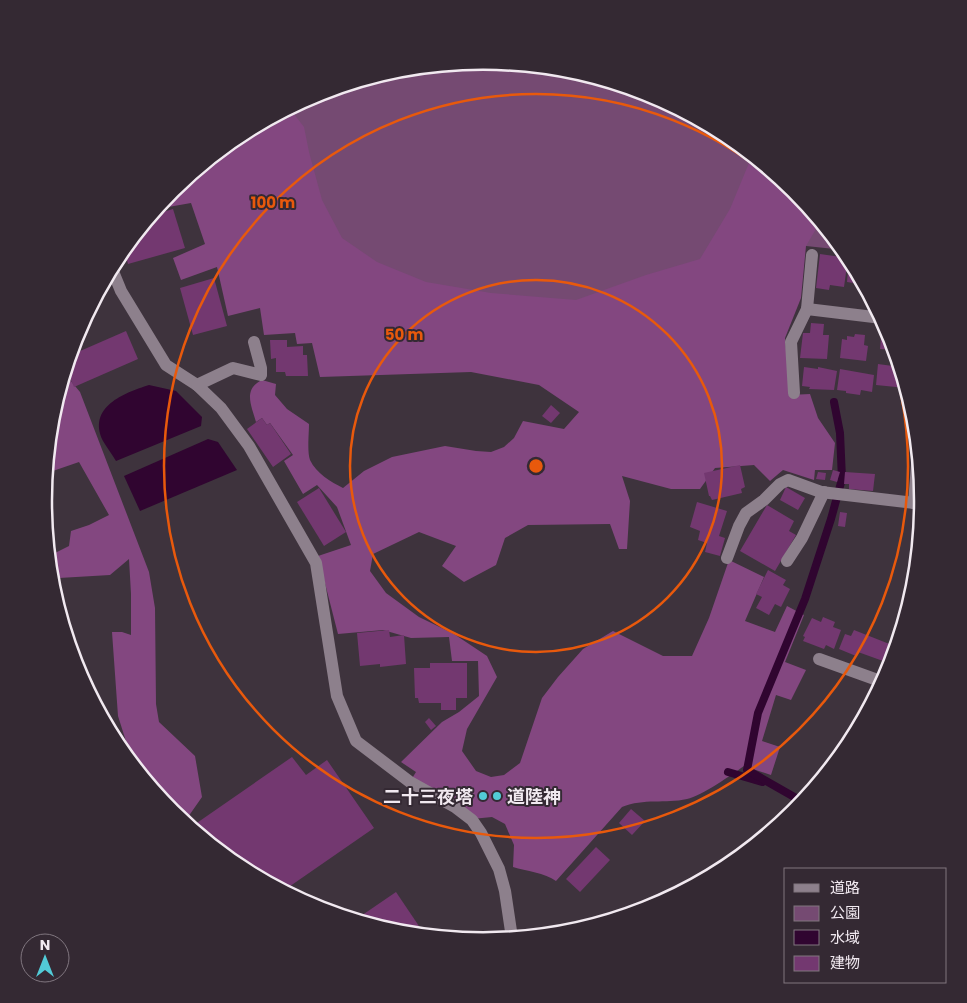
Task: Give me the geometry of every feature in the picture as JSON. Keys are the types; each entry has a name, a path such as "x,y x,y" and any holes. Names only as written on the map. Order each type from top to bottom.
{"street":[{"path":"794,393 791,342 807,309 812,255"},
{"path":"116,277 166,365 198,385 221,408 249,446 316,563 338,696 356,741 410,782 455,807 472,820 482,833 499,869 505,891 511,932"},
{"path":"807,309 873,317"},
{"path":"198,385 233,368 261,376 261,368 254,342"},
{"path":"726,558 746,514 780,484 788,480 824,492 845,496 914,503"},
{"path":"787,560 802,538 824,492"},
{"path":"819,659 876,679"}],"green space":[{"path":"455,71 512,71 568,79 622,93 674,115 723,143 768,177 808,217 832,249 806,246 587,335 335,302 250,139 293,115 345,93 399,79"}],"shaded area":[{"path":"294,114 304,127 322,200 342,238 377,262 426,282 491,293 576,300 646,275 700,259 730,209 749,163 768,177 816,228 806,246 801,298 785,338 790,395 810,394 818,418 835,443 832,470 815,470 814,480 783,470 770,481 754,465 715,468 700,489 671,489 622,476 630,501 627,549 619,549 610,524 528,525 505,538 496,565 464,582 442,566 456,546 419,532 373,554 370,571 386,593 419,617 454,634 487,656 497,677 467,729 462,751 476,771 491,777 504,775 520,763 542,698 583,649 613,631 663,656 692,656 709,618 729,560 764,577 745,621 775,632 787,606 804,615 785,662 806,670 791,700 776,695 762,741 780,747 771,775 744,766 716,785 693,797 630,804 622,807 556,881 541,874 513,867 514,845 505,824 492,817 472,819 411,780 416,772 401,762 442,722 459,712 479,696 478,661 452,661 449,637 411,638 383,630 338,634 318,556 351,545 337,507 317,485 303,494 284,461 293,455 270,423 267,425 262,418 256,422 250,398 252,388 262,380 276,384 275,395 287,409 309,424 309,452 313,465 324,477 343,488 364,471 392,457 445,446 491,452 504,447 514,438 523,421 564,429 579,412 539,385 471,372 320,377 312,343 297,344 295,333 264,335 260,308 228,316 217,267 181,280 173,258 205,244 191,203 169,207 199,177 244,143"},
{"path":"70,380 80,392 149,572 155,608 156,704 159,722 195,756 202,797 189,816 159,786 127,743 118,716 112,632 122,632 131,635 129,559 110,575 60,578 55,553 69,546 71,531 109,515 79,462 53,471 61,417"}],"water":[{"path":"149,385 176,391 202,417 201,426 116,461 103,441 99,429 100,419 104,410 119,397"},
{"path":"208,439 218,442 237,470 140,511 124,476"}],"building":[{"path":"173,209 185,248 128,264 127,260 164,212"},
{"path":"820,254 838,257 846,269 844,287 830,285 829,290 816,288"},
{"path":"848,272 855,283 847,282"},
{"path":"214,278 227,326 193,335 180,288"},
{"path":"811,323 824,324 823,335 829,335 827,359 800,358 803,333 810,333"},
{"path":"126,331 138,359 74,387 70,379 80,351"},
{"path":"855,334 865,335 864,345 868,346 866,361 840,358 842,339 847,340 847,336 854,337"},
{"path":"881,335 887,349 880,349"},
{"path":"270,340 287,340 287,347 303,346 303,355 307,355 308,376 286,376 285,372 276,372 276,358 271,359"},
{"path":"878,364 893,366 899,387 876,385"},
{"path":"804,367 818,369 818,367 837,371 834,390 809,389 810,387 802,386"},
{"path":"840,369 874,375 872,392 861,390 860,395 837,390"},
{"path":"551,405 560,413 551,423 542,416"},
{"path":"262,418 267,425 270,423 291,454 273,467 247,429"},
{"path":"740,465 745,487 741,489 742,493 712,500 709,496 704,473"},
{"path":"833,470 840,472 837,482 830,480"},
{"path":"818,472 826,473 825,480 816,479"},
{"path":"845,472 875,474 873,491 849,489 849,484 844,484"},
{"path":"786,487 805,498 798,510 780,500"},
{"path":"319,488 346,532 324,546 297,502"},
{"path":"697,502 727,511 719,536 725,538 720,556 705,552 707,543 698,540 700,531 690,527"},
{"path":"767,505 794,521 789,531 796,535 775,571 740,551"},
{"path":"840,512 847,513 845,527 838,526"},
{"path":"768,570 786,580 783,585 790,589 781,607 775,604 769,615 756,608 762,597 756,594"},
{"path":"823,617 835,622 833,627 841,630 834,649 826,645 824,649 803,641 805,637 803,636 812,618 821,622"},
{"path":"389,630 390,637 404,635 406,664 380,667 380,664 360,666 357,633"},
{"path":"854,630 890,644 883,661 858,652 856,656 839,649 845,634 851,636"},
{"path":"430,663 467,663 467,698 456,698 456,710 441,710 441,703 419,703 418,698 415,698 414,668 430,668"},
{"path":"429,718 436,726 431,730 425,722"},
{"path":"292,757 306,775 327,760 374,828 290,886 244,860 196,823"},
{"path":"631,809 645,821 632,835 619,823"},
{"path":"596,847 610,860 580,892 566,879"},
{"path":"396,892 420,928 399,924 362,915"}],"waterway":[{"path":"796,798 747,770 758,713 805,599 842,479 840,433 834,402"},
{"path":"728,772 762,782"}],"place":[{"name":"二十三夜塔","path":"483,796"},
{"name":"道陸神","path":"497,796"}]}
